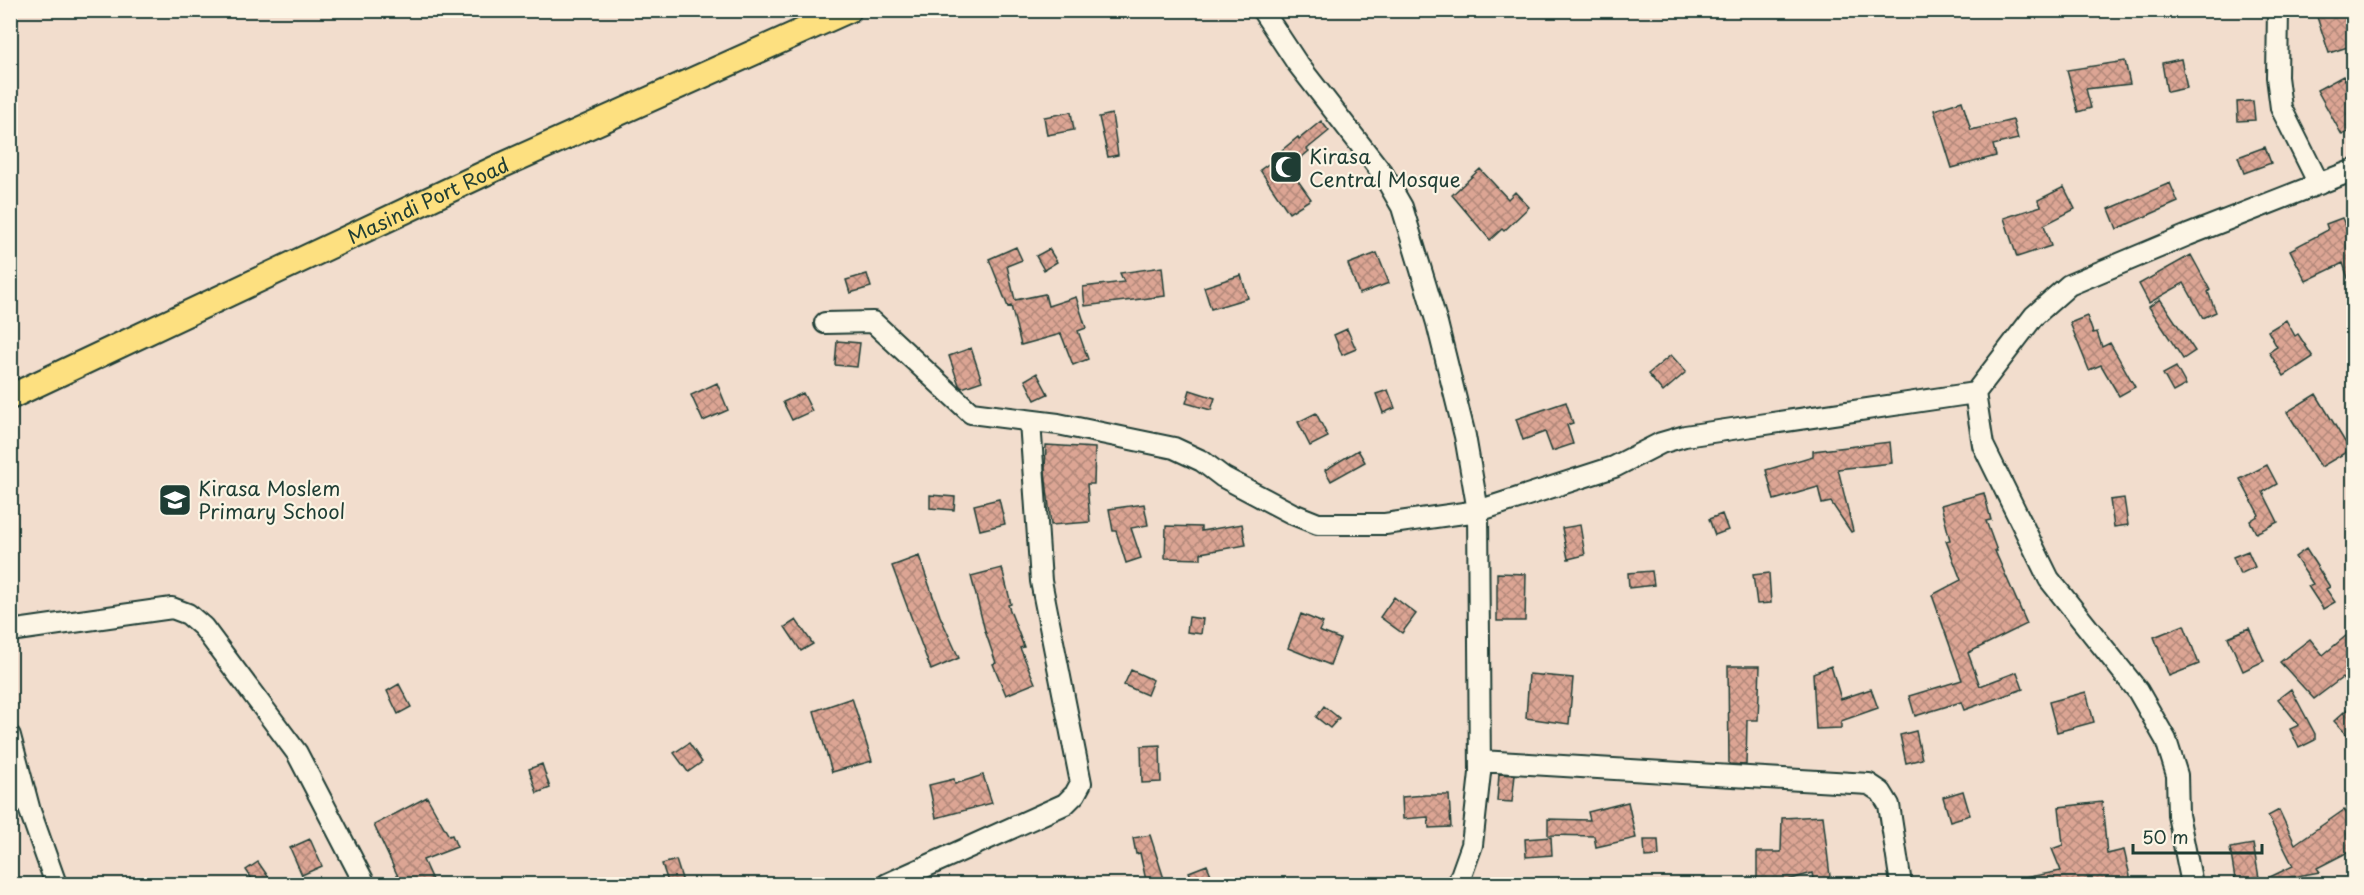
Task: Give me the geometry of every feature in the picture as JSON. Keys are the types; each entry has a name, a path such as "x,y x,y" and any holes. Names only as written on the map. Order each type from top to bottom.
{"main road":[{"name":"Masindi Port Road","path":"10,397 483,174 849,10"}],"street":[{"path":"1262,10 1297,63 1383,174 1402,207 1440,334 1465,436 1478,511 1480,761 1472,845 1458,885"},
{"path":"2278,10 2277,77 2281,108 2319,184"},
{"path":"825,323 873,322 971,413 1059,424 1174,448 1202,460 1223,477 1293,514 1318,524 1385,524 1478,511 1614,466 1661,443 1685,436 1975,393 2034,316 2069,285 2188,235 2354,170"},
{"path":"1975,393 1983,445 2049,579 2138,691 2166,740 2177,775 2178,815 2192,885"},
{"path":"887,885 1065,804 1075,794 1081,783 1041,581 1030,421"},
{"path":"10,631 172,608 188,614 203,627 297,753 365,885"},
{"path":"10,736 30,810 56,885"},
{"path":"1480,761 1869,784 1881,792 1889,805 1901,885"}],"building":[{"path":"2337,10 2354,10 2354,45 2329,53 2317,17"},
{"path":"2181,59 2187,88 2167,92 2162,63"},
{"path":"2125,61 2130,84 2086,89 2091,108 2078,112 2067,70"},
{"path":"2354,75 2354,129 2342,135 2317,90 2343,76 2345,80"},
{"path":"1962,101 1971,130 2013,120 2018,139 1993,145 1996,156 1952,168 1934,110"},
{"path":"2253,101 2255,120 2238,121 2237,102"},
{"path":"1071,112 1074,130 1047,135 1044,117"},
{"path":"1112,114 1118,155 1108,157 1099,117"},
{"path":"1321,121 1329,131 1289,168 1311,199 1289,213 1260,170 1280,156 1284,152 1282,150 1298,137 1299,139"},
{"path":"2265,147 2271,163 2244,173 2238,157"},
{"path":"1480,169 1508,199 1515,192 1529,207 1504,231 1502,229 1490,240 1452,195"},
{"path":"2170,183 2178,202 2117,229 2109,209"},
{"path":"2064,187 2075,209 2044,225 2051,246 2017,257 2004,218 2041,206 2038,200"},
{"path":"2342,218 2354,246 2354,287 2351,287 2343,263 2306,281 2290,250 2328,230 2326,224"},
{"path":"1016,247 1022,260 1007,266 1015,300 1045,294 1048,306 1076,297 1086,328 1078,331 1088,359 1073,365 1061,334 1021,345 1011,306 1008,307 989,259"},
{"path":"1049,249 1057,262 1044,270 1036,256"},
{"path":"1377,253 1389,283 1359,294 1348,264"},
{"path":"2191,255 2210,290 2208,292 2216,312 2203,318 2184,283 2149,303 2139,284"},
{"path":"1162,267 1165,296 1085,306 1083,287 1124,282 1120,273"},
{"path":"867,274 871,287 850,293 846,280"},
{"path":"1241,275 1248,298 1211,309 1204,287"},
{"path":"2160,299 2195,351 2183,359 2149,307"},
{"path":"2087,316 2093,333 2097,332 2102,347 2110,343 2135,387 2119,396 2101,365 2089,370 2070,323"},
{"path":"2286,320 2295,336 2298,334 2313,357 2284,376 2269,352 2277,347 2268,331"},
{"path":"1347,329 1356,349 1342,355 1334,335"},
{"path":"837,341 860,343 857,367 835,365"},
{"path":"971,348 982,381 962,388 949,356"},
{"path":"1671,355 1686,372 1663,392 1648,374"},
{"path":"2176,367 2186,385 2173,392 2163,374"},
{"path":"1037,373 1048,394 1035,400 1025,380"},
{"path":"717,383 728,410 703,421 691,395"},
{"path":"1190,390 1215,398 1211,410 1186,403"},
{"path":"1388,390 1395,408 1383,413 1376,394"},
{"path":"803,393 812,411 792,420 783,402"},
{"path":"2316,394 2350,450 2321,467 2287,412"},
{"path":"1566,402 1573,423 1567,425 1573,444 1552,451 1545,432 1523,440 1516,419"},
{"path":"1316,413 1328,437 1310,446 1298,422"},
{"path":"1890,442 1892,463 1838,469 1853,531 1851,532 1831,502 1822,504 1818,487 1774,500 1766,470 1813,456 1813,451"},
{"path":"1046,445 1095,448 1094,484 1087,484 1090,522 1051,525 1045,470"},
{"path":"1358,450 1365,462 1331,481 1325,470"},
{"path":"2267,465 2277,484 2263,492 2278,522 2256,533 2250,521 2259,515 2240,479"},
{"path":"1984,493 1991,520 1986,521 1997,551 1995,551 2027,624 1968,653 1980,686 2017,672 2023,689 1964,710 1961,702 1915,716 1909,696 1962,680 1932,595 1961,580 1946,541 1950,540 1941,505"},
{"path":"930,495 955,497 954,510 930,508"},
{"path":"2124,498 2128,525 2114,527 2110,500"},
{"path":"999,499 1005,524 980,530 974,505"},
{"path":"1144,504 1148,525 1131,528 1141,558 1126,563 1116,531 1113,531 1109,509"},
{"path":"1722,514 1728,530 1715,535 1709,519"},
{"path":"1242,524 1246,545 1201,553 1201,559 1165,558 1166,526 1201,527 1201,531"},
{"path":"1580,525 1585,555 1568,559 1562,528"},
{"path":"2306,549 2330,587 2326,589 2335,602 2323,609 2308,586 2313,584 2295,557"},
{"path":"2248,551 2255,567 2240,574 2233,557"},
{"path":"919,556 940,616 959,658 931,670 892,566"},
{"path":"1002,568 1011,604 1008,605 1024,647 1020,648 1035,683 1006,695 993,664 996,663 971,576"},
{"path":"1652,571 1654,585 1629,588 1628,573"},
{"path":"1497,573 1526,574 1525,621 1497,621"},
{"path":"1769,573 1771,603 1757,604 1753,575"},
{"path":"1394,597 1416,614 1402,633 1380,617"},
{"path":"1301,614 1323,623 1319,631 1340,639 1330,665 1288,648"},
{"path":"1189,617 1203,619 1201,634 1187,632"},
{"path":"796,620 813,644 801,651 785,627"},
{"path":"2184,625 2199,664 2169,676 2154,637"},
{"path":"2249,628 2264,661 2243,671 2228,637"},
{"path":"2347,635 2354,643 2354,693 2342,678 2314,699 2280,662 2310,639 2323,655"},
{"path":"1728,666 1760,666 1758,720 1747,720 1746,765 1729,764"},
{"path":"1831,666 1841,699 1871,689 1878,708 1841,721 1841,728 1816,729 1813,673"},
{"path":"1131,670 1153,680 1147,695 1124,685"},
{"path":"1529,674 1573,678 1569,724 1526,718"},
{"path":"399,684 411,707 398,714 387,691"},
{"path":"2291,689 2315,734 2315,740 2299,748 2290,729 2299,725 2278,699"},
{"path":"2086,692 2094,722 2057,732 2049,702"},
{"path":"852,698 872,761 832,772 814,711"},
{"path":"2354,703 2354,742 2334,721"},
{"path":"1324,706 1339,718 1330,728 1316,717"},
{"path":"1916,731 1922,759 1906,763 1900,735"},
{"path":"689,743 702,762 688,772 674,753"},
{"path":"1160,745 1161,782 1142,783 1141,746"},
{"path":"542,764 550,788 537,793 529,769"},
{"path":"1499,774 1515,775 1512,802 1497,801"},
{"path":"983,775 992,803 936,818 929,785 954,779 955,784"},
{"path":"1963,791 1970,815 1950,821 1943,797"},
{"path":"1449,795 1451,827 1429,828 1428,817 1403,819 1402,797"},
{"path":"427,797 449,836 452,835 457,847 423,860 432,880 422,885 402,885 374,825"},
{"path":"1628,802 1636,838 1596,847 1594,836 1548,835 1548,819 1590,820 1588,812"},
{"path":"2102,802 2107,854 2124,850 2132,885 2025,885 2024,878 2061,871 2052,849 2063,845 2059,807"},
{"path":"2279,810 2295,844 2344,810 2354,824 2354,849 2317,868 2320,872 2269,881 2268,878 2293,866 2268,816"},
{"path":"1823,816 1831,885 1814,885 1812,873 1778,883 1757,883 1757,852 1781,852 1782,818"},
{"path":"1150,835 1166,885 1147,885 1140,853 1136,854 1133,838"},
{"path":"1551,837 1552,855 1526,857 1525,839"},
{"path":"310,839 322,866 302,875 290,848"},
{"path":"1644,840 1658,840 1659,856 1645,857"},
{"path":"2253,844 2260,883 2236,885 2230,848"},
{"path":"676,860 684,885 669,885 662,864"},
{"path":"258,862 274,885 256,885 246,870"},
{"path":"1207,865 1212,877 1194,884 1189,872"}],"place":[{"name":"Kirasa Central Mosque","path":"1286,167"},
{"name":"Kirasa Moslem Primary School","path":"175,500"}]}
